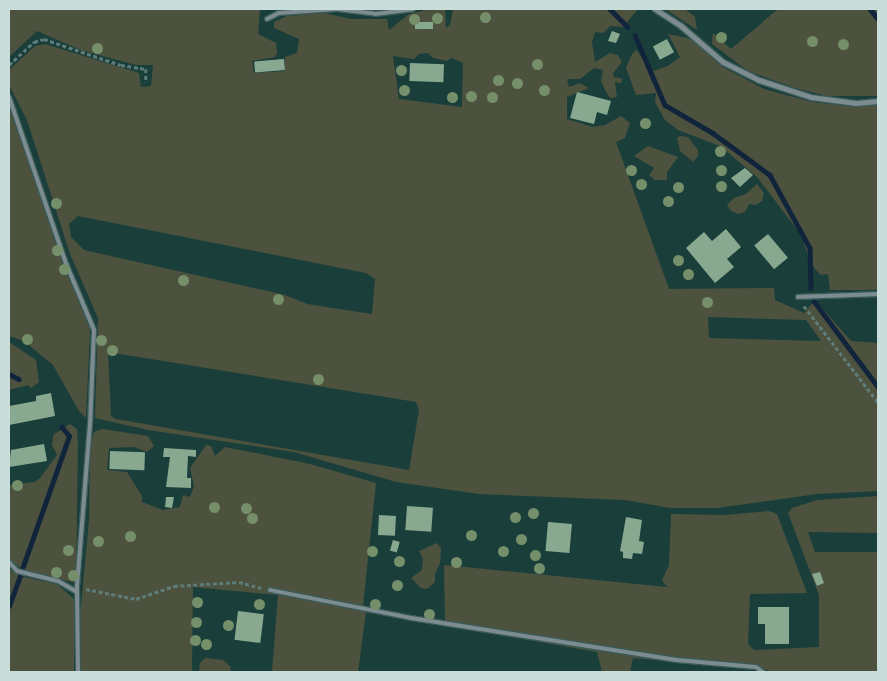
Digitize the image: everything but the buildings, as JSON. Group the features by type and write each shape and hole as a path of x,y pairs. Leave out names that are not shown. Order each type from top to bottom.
{"street":[{"path":"655,9 681,26 723,62 758,80 812,97 856,103 878,101"}],"lane":[{"path":"267,19 279,13 337,9 375,14 413,9"},
{"path":"9,97 65,261 94,330 90,424 77,589 78,672"},
{"path":"798,297 878,294"},
{"path":"9,562 17,571 58,581 77,589"},
{"path":"270,590 410,618 678,660 756,667 763,672"}],"path":[{"path":"9,65 34,42 44,39 121,65 146,69 146,82"},
{"path":"798,297 878,402"},
{"path":"77,589 136,599 174,586 239,582 270,590"}],"green space":[{"path":"9,9 260,9 258,34 276,43 277,53 275,57 252,61 254,73 285,71 285,57 297,53 299,39 274,28 274,22 287,16 324,13 351,19 387,19 389,30 409,14 430,9 445,9 446,28 450,25 453,9 638,9 623,27 611,26 603,33 595,32 592,42 595,62 610,53 618,55 622,62 613,73 614,77 623,79 621,83 615,82 617,97 610,98 605,90 601,81 603,70 594,68 580,79 567,79 569,87 580,83 589,88 567,97 567,119 593,127 605,125 621,116 630,123 625,138 616,142 669,289 774,288 775,300 804,313 815,300 851,341 878,343 878,491 817,494 717,508 670,508 625,500 479,494 396,482 294,452 148,430 95,418 98,318 70,254 27,120 9,85 10,69 35,46 45,44 139,73 141,87 151,86 153,65 136,65 81,50 37,31 9,57","holes":["428,53 433,58 447,61 452,58 463,63 462,107 399,99 393,56 414,59 419,54","78,216 366,273 375,279 372,314 307,304 285,295 84,250 71,237 69,224","708,317 806,320 821,341 709,338","108,352 416,402 419,410 409,470 116,419 111,416"]},
{"path":"665,9 685,9 695,17 697,30"},
{"path":"778,9 878,9 878,96 827,96 795,88 748,71 712,44 713,33 731,49"},
{"path":"668,34 692,39 721,66 764,89 812,102 857,107 878,104 878,290 830,290 828,274 821,275 810,263 802,236 757,177 720,146 678,130 665,120 655,102 656,93 636,95 626,68 632,54 637,50 650,72 668,66 680,57"},
{"path":"9,100 90,329 86,418 79,411 53,365 24,341 9,336"},
{"path":"680,136 688,137 698,150 698,156 693,162 680,151 677,138"},
{"path":"648,146 678,157 667,172 667,180 655,180 649,175 654,168 634,156"},
{"path":"757,184 764,193 762,201 756,205 749,204 745,212 738,214 731,211 727,205 734,198 746,194"},
{"path":"9,342 36,360 39,382 31,388 28,385 9,390"},
{"path":"70,424 77,429 78,444 76,583 23,570 9,559 9,485 35,482 40,478 57,455 52,445 53,435"},
{"path":"102,429 148,436 154,446 147,452 134,447 109,448 107,470 127,472 142,496 142,502 163,510 180,507 183,495 190,497 194,486 190,468 206,445 211,446 215,456 225,447 310,464 376,483 363,606 445,622 444,565 667,587 662,580 669,565 671,514 725,515 769,511 777,514 807,593 750,594 748,644 754,650 819,647 819,595 788,513 792,508 817,500 878,496 878,533 808,532 815,552 878,552 878,672 771,672 757,665 659,656 658,660 633,658 630,672 602,672 597,652 366,612 358,672 272,672 278,595 193,587 192,672 81,672 80,618 89,520 90,445 94,432"},
{"path":"437,543 441,548 440,563 435,574 435,582 427,589 421,588 411,578 422,570 423,559 419,551"},
{"path":"9,569 23,577 57,584 74,599 74,672 9,672"},
{"path":"205,658 223,660 231,667 230,672 199,672 200,663"}],"waterway":[{"path":"610,9 628,27"},
{"path":"870,9 878,19"},
{"path":"635,35 665,105 713,133 770,175 810,248 811,288"},
{"path":"814,301 878,387"},
{"path":"9,374 19,379"},
{"path":"22,569 69,436 62,428"},
{"path":"9,606 20,575"}]}
